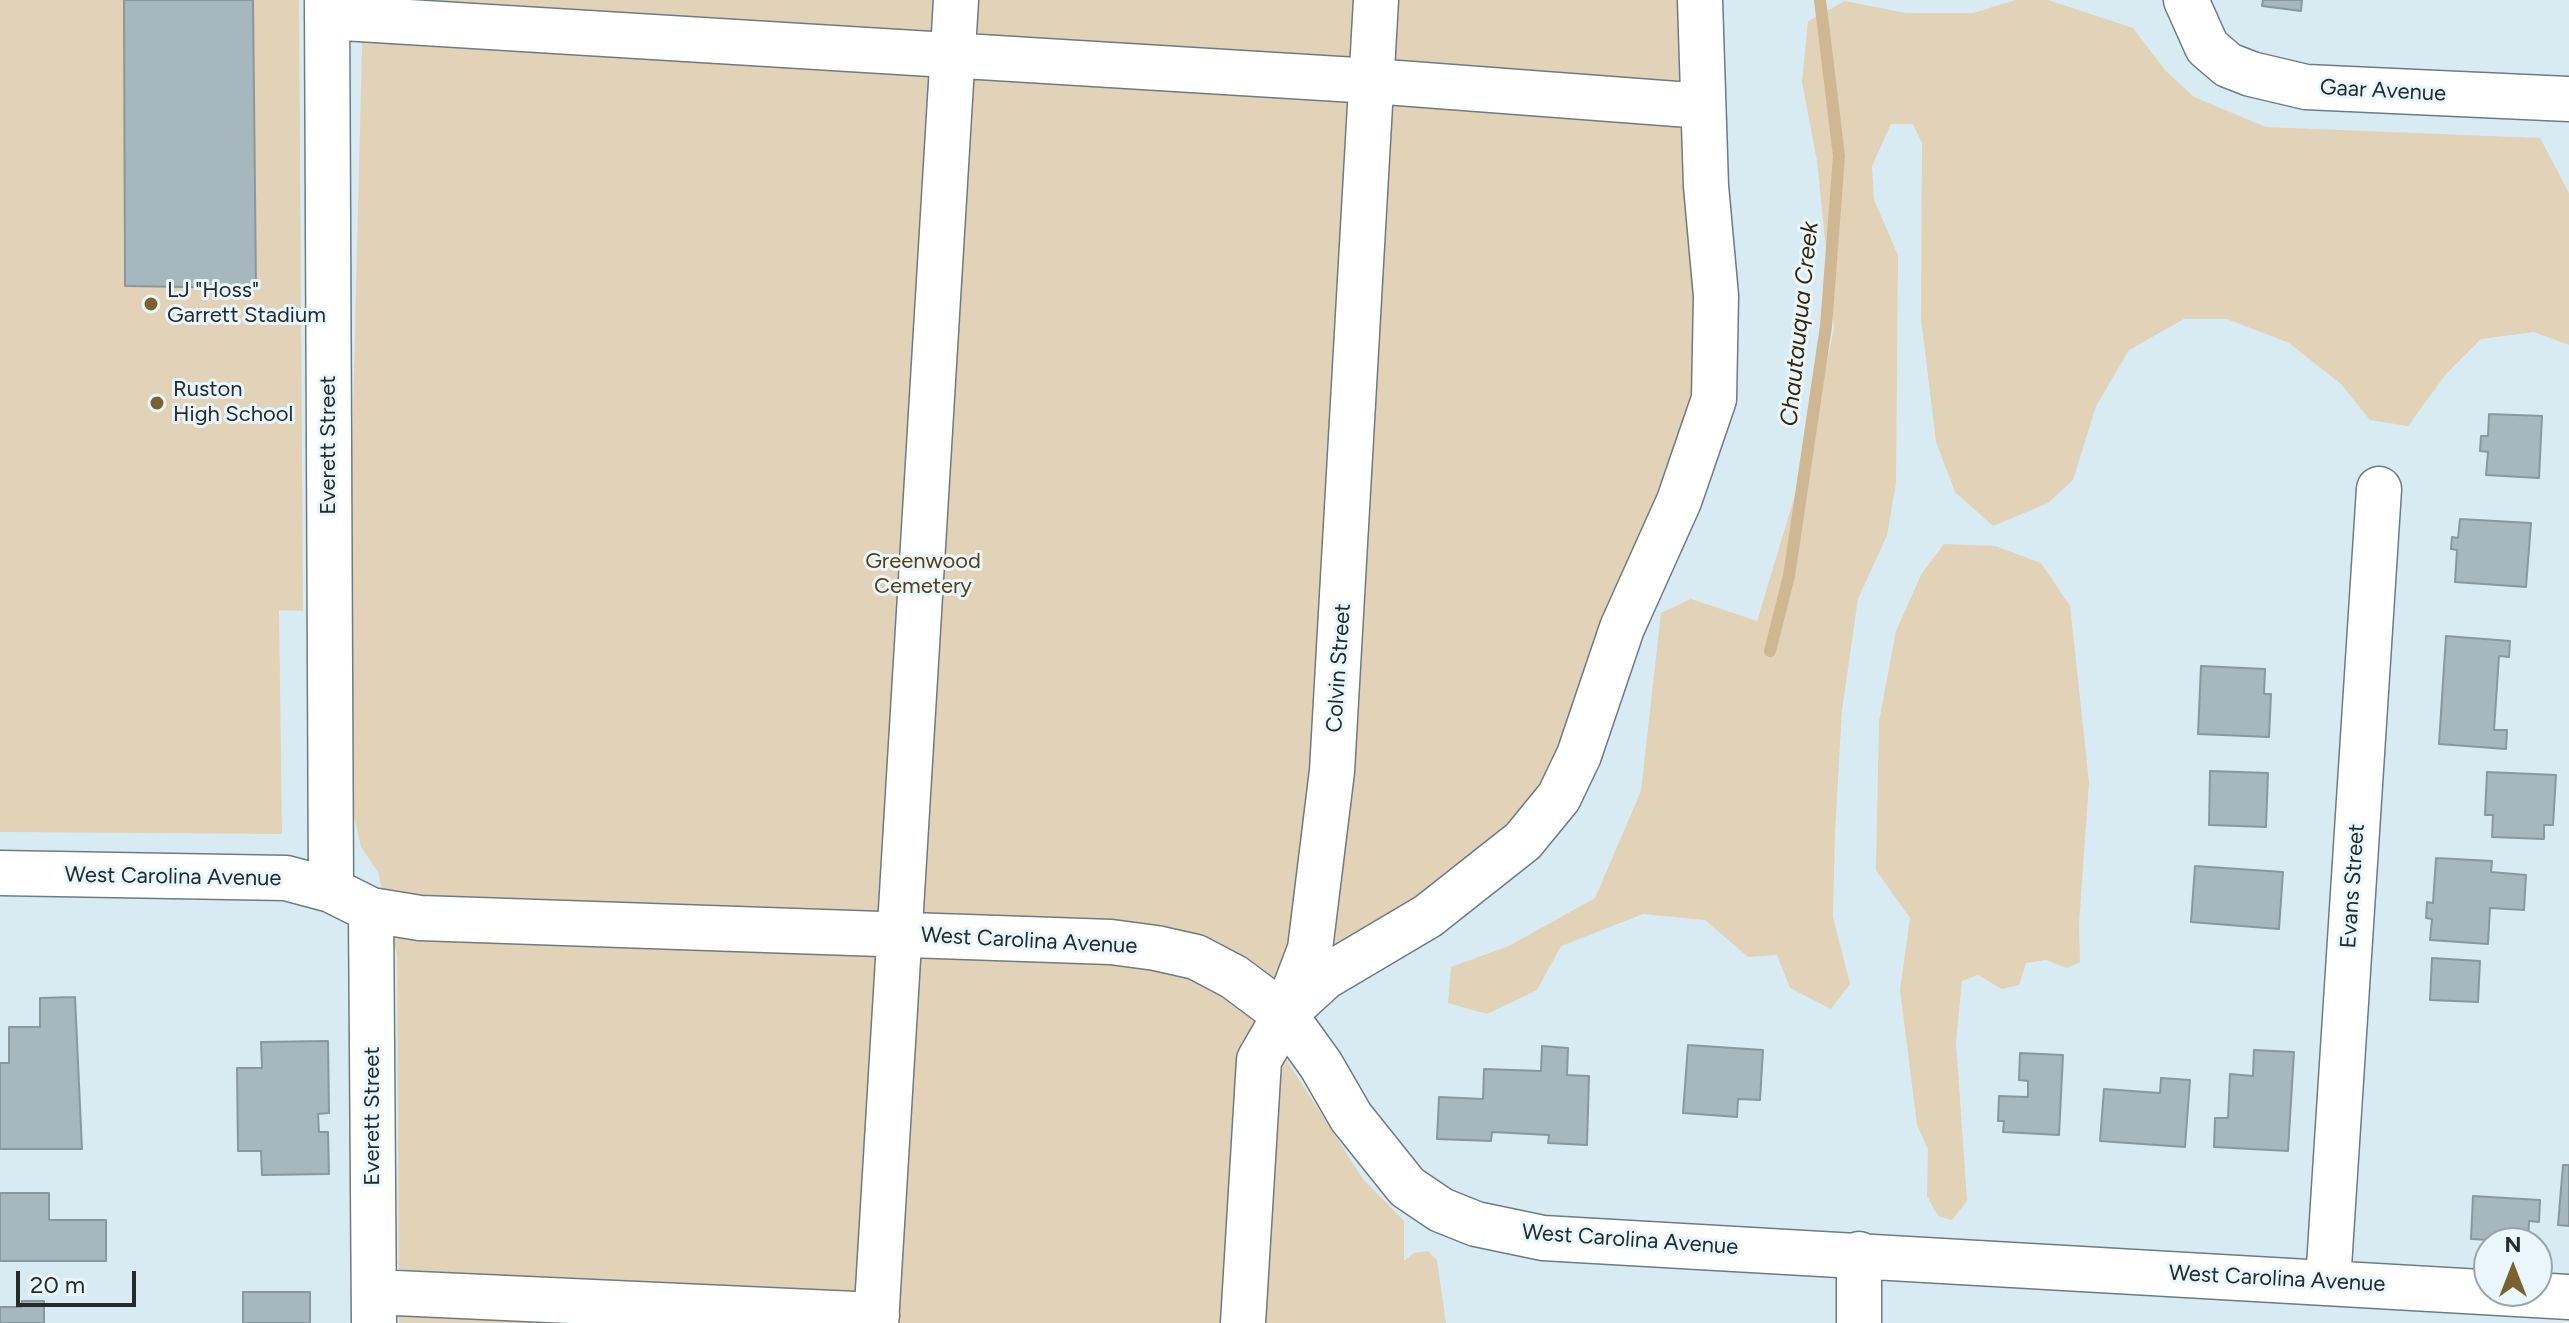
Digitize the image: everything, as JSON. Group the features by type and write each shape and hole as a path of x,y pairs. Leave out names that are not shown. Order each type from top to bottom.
{"street":[{"path":"374,1308 876,1319 902,935 956,0"},
{"name":"Colvin Street","path":"1243,1323 1259,1060 1285,1015 1310,949 1332,771 1376,0"},
{"path":"1285,1015 1325,977 1428,916 1523,841 1559,797 1579,755 1622,628 1679,501 1714,399 1716,296 1703,106 1700,0"},
{"name":"Gaar Avenue","path":"2186,0 2207,47 2228,65 2251,74 2306,87 2569,99"},
{"path":"327,9 1703,106"},
{"name":"Everett Street","path":"327,9 331,890"},
{"name":"Evans Street","path":"2328,1282 2379,489"},
{"name":"West Carolina Avenue","path":"0,873 286,878 331,890 371,910 420,918 1111,942 1156,948 1196,957 1222,971 1285,1015 1321,1065 1351,1117 1407,1187 1441,1210 1476,1224 1543,1238 2569,1297"},
{"name":"Everett Street","path":"371,910 374,1308"},
{"path":"1859,1254 1859,1323"}],"green space":[{"name":"LJ \"Hoss\" Garrett Stadium","path":"0,0 299,0 303,611 279,610 282,834 0,832"},
{"name":"Greenwood Cemetery","path":"358,0 1688,0 1699,391 1542,797 1424,902 1280,1050 1363,1179 1404,1221 1404,1261 1414,1253 1428,1251 1437,1260 1446,1323 399,1323 397,955 378,872 361,847 353,811 352,449 362,48"},
{"path":"2016,0 2048,0 2133,28 2165,70 2194,97 2266,127 2540,138 2569,193 2569,345 2534,332 2481,339 2446,374 2408,426 2370,420 2341,384 2289,343 2227,319 2184,319 2129,350 2096,406 2073,480 2048,503 1993,526 1955,492 1936,442 1921,318 1922,143 1913,124 1891,124 1872,166 1874,200 1898,255 1896,483 1887,535 1858,599 1842,710 1835,831 1833,917 1850,984 1831,1009 1790,988 1777,955 1748,957 1705,920 1643,914 1561,946 1537,990 1487,1014 1448,1003 1451,967 1509,946 1595,898 1641,791 1661,613 1691,599 1757,621 1802,472 1834,329 1817,161 1802,82 1808,21 1845,1 1906,13 1973,13"},
{"path":"1944,544 1995,546 2041,563 2070,606 2089,782 2079,924 2080,962 2067,968 2046,960 2026,963 2019,985 2002,989 1978,975 1962,981 1956,1042 1967,1201 1952,1220 1938,1216 1927,1196 1928,1149 1917,1125 1900,990 1910,918 1876,870 1879,721 1896,631 1922,573"}],"building":[{"path":"124,0 253,0 256,288 125,286"},
{"path":"2263,0 2302,0 2301,11 2262,6"},
{"path":"2489,414 2542,416 2539,478 2486,475 2488,452 2480,451 2481,436 2488,436"},
{"path":"2460,519 2531,523 2526,587 2455,582 2457,550 2451,549 2452,537 2458,538"},
{"path":"2446,636 2510,641 2509,657 2499,656 2494,730 2507,730 2506,749 2439,744"},
{"path":"2201,666 2265,669 2264,694 2271,694 2269,737 2198,734"},
{"path":"2210,771 2268,773 2266,827 2209,825"},
{"path":"2487,772 2556,775 2553,825 2544,825 2544,839 2492,837 2493,815 2485,815"},
{"path":"2436,858 2492,861 2491,872 2526,875 2524,910 2490,908 2488,944 2430,940 2432,919 2426,918 2427,902 2433,903"},
{"path":"2195,866 2283,872 2279,929 2191,922"},
{"path":"2432,958 2480,961 2478,1002 2430,1000"},
{"path":"75,997 82,1149 0,1149 0,1063 9,1063 9,1027 40,1027 40,998"},
{"path":"328,1041 329,1113 318,1114 319,1132 328,1132 329,1174 262,1175 261,1151 238,1151 237,1068 262,1068 261,1042"},
{"path":"1688,1045 1763,1050 1760,1100 1738,1099 1737,1117 1683,1113"},
{"path":"1542,1046 1568,1048 1567,1075 1589,1076 1587,1145 1548,1143 1549,1135 1492,1132 1491,1141 1437,1139 1439,1097 1483,1099 1484,1069 1541,1071"},
{"path":"2254,1050 2294,1052 2288,1151 2214,1147 2215,1118 2228,1118 2230,1074 2253,1076"},
{"path":"2020,1053 2063,1055 2059,1135 2003,1132 2004,1121 1998,1121 1999,1096 2028,1097 2028,1081 2019,1080"},
{"path":"2161,1078 2190,1080 2185,1147 2100,1141 2104,1089 2160,1093"},
{"path":"2563,1165 2569,1165 2569,1226 2558,1225"},
{"path":"0,1193 49,1193 49,1220 106,1220 106,1261 0,1261"},
{"path":"2473,1196 2540,1200 2539,1222 2529,1221 2529,1227 2473,1227 2471,1239"},
{"path":"243,1292 310,1292 310,1323 243,1323"},
{"path":"22,1301 44,1301 44,1323 0,1323 0,1307 22,1307"}],"waterway":[{"name":"Chautauqua Creek","path":"1770,651 1789,576 1826,326 1839,156 1820,0"}],"place":[{"name":"LJ \"Hoss\" Garrett Stadium","path":"151,304"},
{"name":"Ruston High School","path":"157,403"}]}
